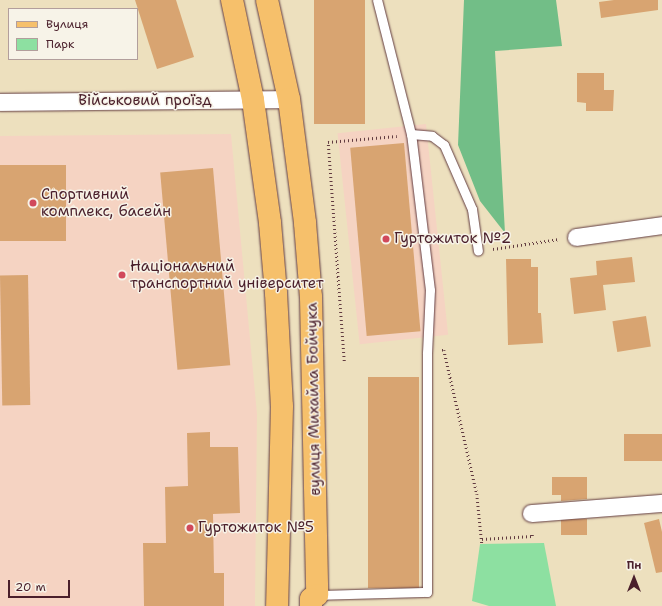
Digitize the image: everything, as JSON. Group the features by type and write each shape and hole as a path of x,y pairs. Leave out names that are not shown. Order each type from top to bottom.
{"main road":[{"path":"232,0 253,100 270,223 281,398 277,606"},
{"name":"вулиця Михайла Бойчука","path":"267,0 289,99 304,216 311,297 314,600"}],"street":[{"name":"Військовий проїзд","path":"0,102 289,99"},
{"path":"576,237 662,225"},
{"path":"531,513 662,503"}],"lane":[{"path":"314,600 427,592 427,353 430,290 411,134 377,0"},
{"path":"411,134 432,136 444,145 472,209 478,250"}],"path":[{"path":"344,361 328,142 411,134"},
{"path":"478,250 576,237"},
{"path":"444,350 477,494 482,544"},
{"path":"481,539 532,536 531,513"}],"shaded area":[{"name":"Національний транспортний університет","path":"426,124 448,335 360,344 337,133"},
{"name":"Національний транспортний університет","path":"231,134 257,414 255,606 0,606 0,136"}],"green space":[{"path":"464,0 556,0 562,46 495,51 505,233 480,201 458,145"},
{"path":"544,543 556,606 489,606 472,601 480,544"}],"building":[{"path":"135,0 176,0 194,57 157,69"},
{"path":"314,0 365,0 365,124 314,124"},
{"path":"614,0 658,0 658,10 601,18 599,2"},
{"path":"577,73 604,73 604,90 614,90 613,111 586,111 586,103 577,102"},
{"name":"Гуртожиток №2","path":"404,143 420,331 367,336 350,148"},
{"name":"Спортивний комплекс, басейн","path":"0,165 66,165 66,241 0,241"},
{"path":"213,168 230,365 177,370 160,173"},
{"path":"632,257 635,282 603,285 606,310 574,314 570,278 597,275 596,261"},
{"path":"506,259 531,259 531,267 538,267 538,313 541,313 543,343 508,345"},
{"path":"0,275 28,275 30,405 2,405"},
{"path":"646,316 651,347 617,352 612,321"},
{"path":"368,377 419,377 419,588 368,588"},
{"name":"Гуртожиток №5","path":"210,432 210,447 238,447 240,513 213,514 214,573 224,573 224,606 144,606 143,543 166,543 165,487 188,486 187,433"},
{"path":"624,434 662,434 662,461 624,461"},
{"path":"552,477 587,477 587,499 561,501 561,495 552,495"},
{"path":"561,519 587,519 587,535 561,535"},
{"path":"659,519 662,532 662,572 656,573 644,523"}],"place":[{"name":"Спортивний комплекс, басейн","path":"33,203"},
{"name":"Гуртожиток №2","path":"386,239"},
{"name":"Національний транспортний університет","path":"122,275"},
{"name":"Гуртожиток №5","path":"190,528"}]}
